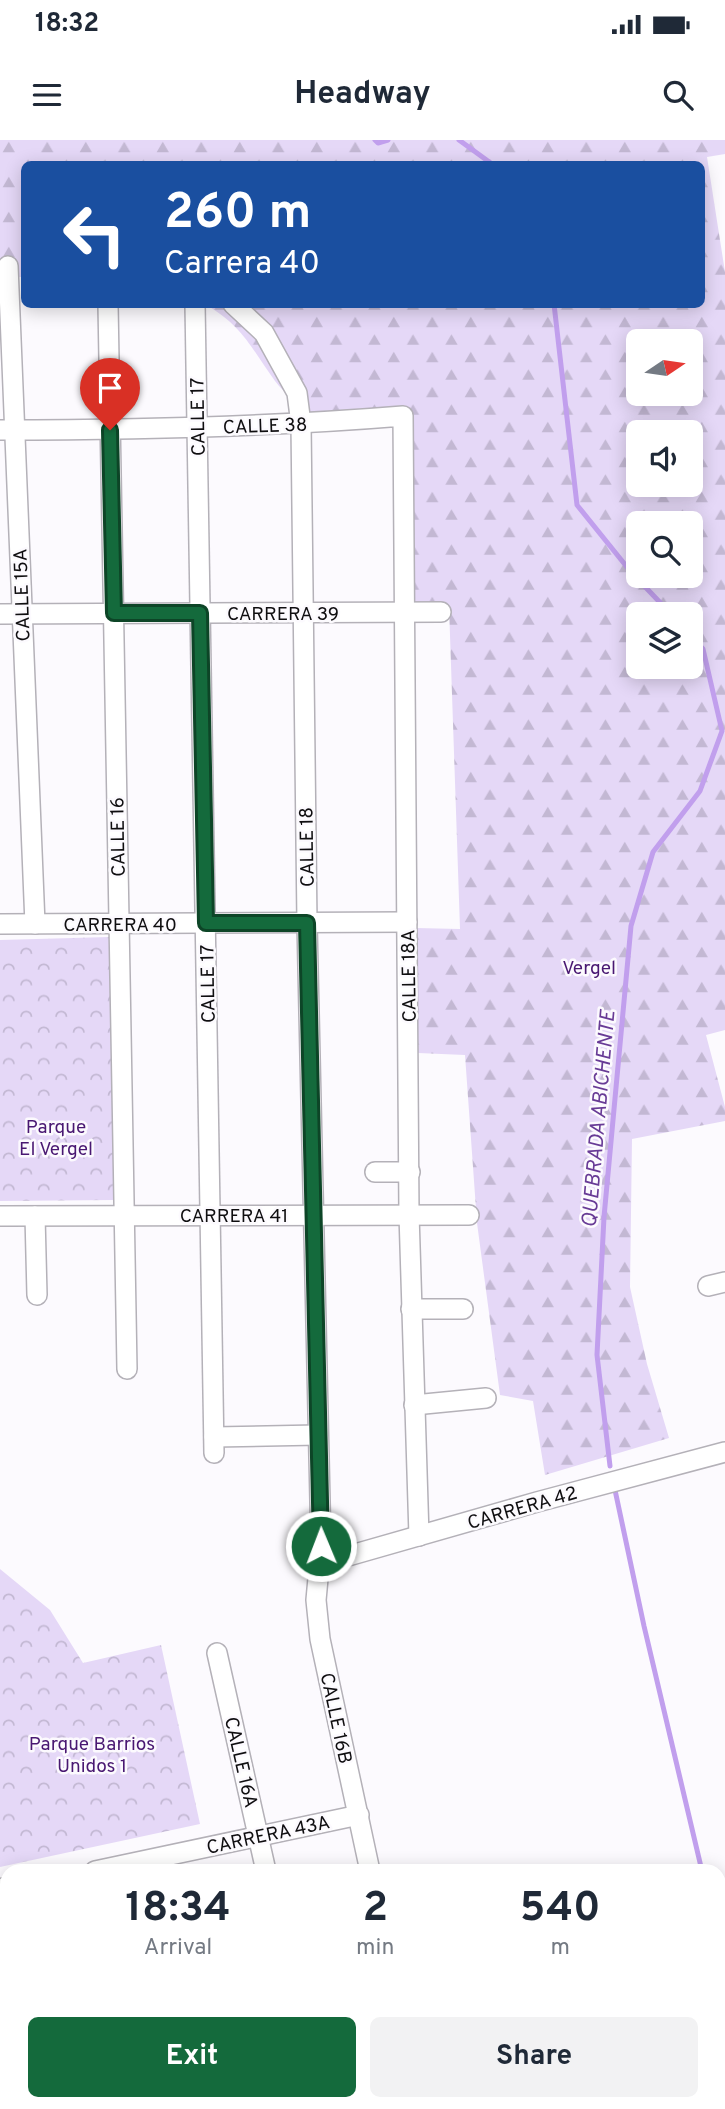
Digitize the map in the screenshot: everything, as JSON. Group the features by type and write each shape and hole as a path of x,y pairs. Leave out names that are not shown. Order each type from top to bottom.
{"street":[{"name":"CALLE 15A","path":"11,266 7,430 22,614 34,924"},
{"name":"CALLE 16","path":"108,308 127,1370"},
{"name":"CALLE 17","path":"195,308 214,1445 318,1435"},
{"name":"CALLE 18","path":"237,308 264,333 297,393 301,424 307,923 320,1564"},
{"name":"CALLE 38","path":"7,430 197,428 403,416"},
{"name":"CALLE 18A","path":"403,416 409,1214 419,1536"},
{"name":"CARRERA 39","path":"0,614 441,612"},
{"name":"CARRERA 40","path":"0,924 407,922"},
{"path":"375,1172 410,1172"},
{"name":"CARRERA 41","path":"0,1216 469,1214"},
{"path":"35,1216 37,1295"},
{"path":"411,1309 463,1308"},
{"path":"414,1405 486,1398"},
{"name":"CARRERA 42","path":"320,1564 725,1452"},
{"name":"CALLE 16B","path":"320,1564 316,1600 320,1639 369,1864"},
{"name":"CALLE 16A","path":"217,1653 265,1864"},
{"name":"CARRERA 43A","path":"159,1864 259,1836 359,1815"}],"green space":[{"name":"Vergel","path":"0,140 725,140 725,154 707,157 725,272 725,1030 706,1035 725,1107 725,1121 632,1139 630,1287 647,1364 669,1438 545,1475 533,1401 500,1395 477,1223 465,1055 418,1053 416,928 460,929 449,606 409,606 407,414 309,415 279,385 238,329 210,308 705,308 705,161 21,161 21,277 0,277"},
{"name":"Parque El Vergel","path":"109,937 114,1200 0,1201 0,940"},
{"name":"Parque Barrios Unidos 1","path":"0,1569 50,1610 83,1663 161,1645 200,1824 14,1864 0,1864"}],"waterway":[{"name":"QUEBRADA ABICHENTE","path":"375,140 378,143 388,140"},
{"name":"QUEBRADA ABICHENTE","path":"459,140 488,161"},
{"name":"QUEBRADA ABICHENTE","path":"554,308 577,505 631,572 660,602"},
{"name":"QUEBRADA ABICHENTE","path":"610,1466 597,1355 604,1217 631,926 653,852 700,791 722,731 703,649"},
{"path":"615,1490 700,1864"}],"route":[{"path":"110,430 114,613 200,613 206,923 307,923 321,1546"}]}
